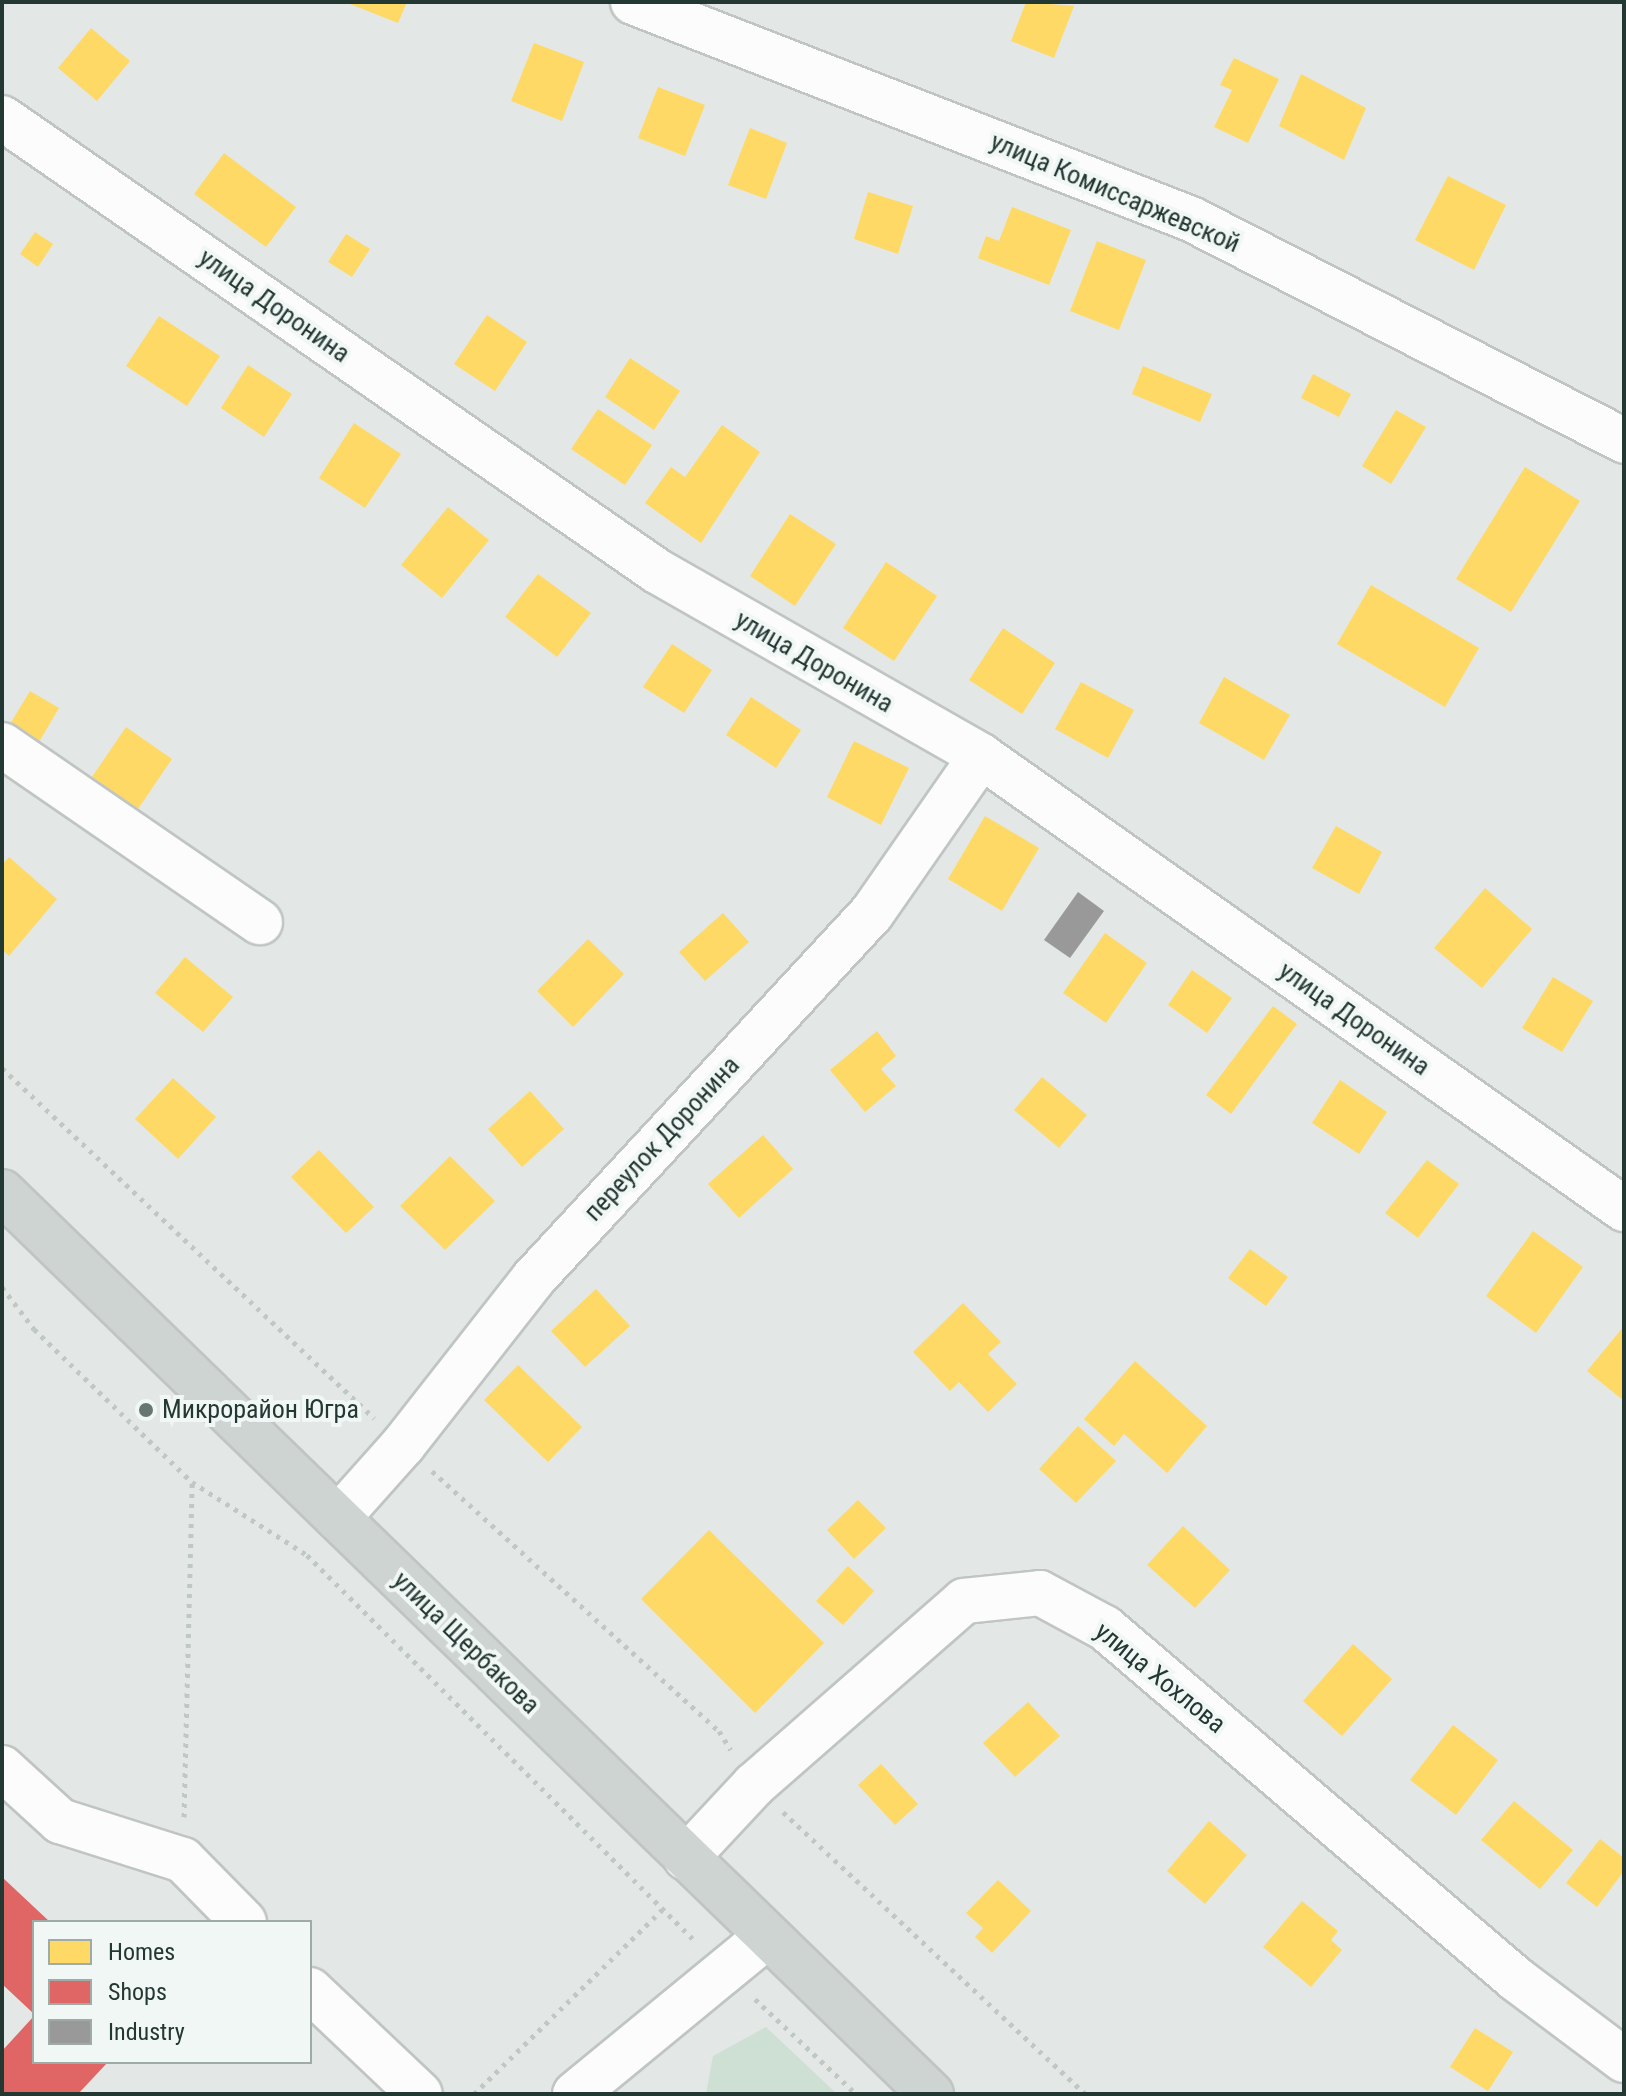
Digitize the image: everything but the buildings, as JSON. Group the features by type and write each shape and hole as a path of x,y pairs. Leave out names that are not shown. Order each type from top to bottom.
{"main road":[{"name":"улица Щербакова","path":"2,1192 931,2094"}],"street":[{"name":"улица Комиссаржевской","path":"633,2 1191,219 1624,441"},
{"name":"улица Доронина","path":"2,118 657,571 981,756 1624,1209"},
{"path":"2,745 260,922"},
{"name":"переулок Доронина","path":"338,1518 403,1445 533,1279 872,913 981,756"},
{"name":"улица Хохлова","path":"686,1858 754,1785 964,1601 1040,1593 1105,1628 1516,1979 1624,2060"},
{"path":"2,1768 60,1821 183,1860 242,1920"},
{"path":"575,2094 620,2078 726,1971 766,1937"},
{"path":"312,1992 420,2094"}],"path":[{"path":"2,1068 403,1445 719,1731 754,1785 1085,2094"},
{"path":"2,1287 34,1329 192,1482 307,1555 662,1910 856,2094"},
{"path":"183,1860 192,1482"},
{"path":"474,2094 662,1910"}],"green space":[{"path":"766,2027 837,2094 706,2094 713,2056"}],"place":[{"name":"Микрорайон Югра","path":"146,1410"}]}
